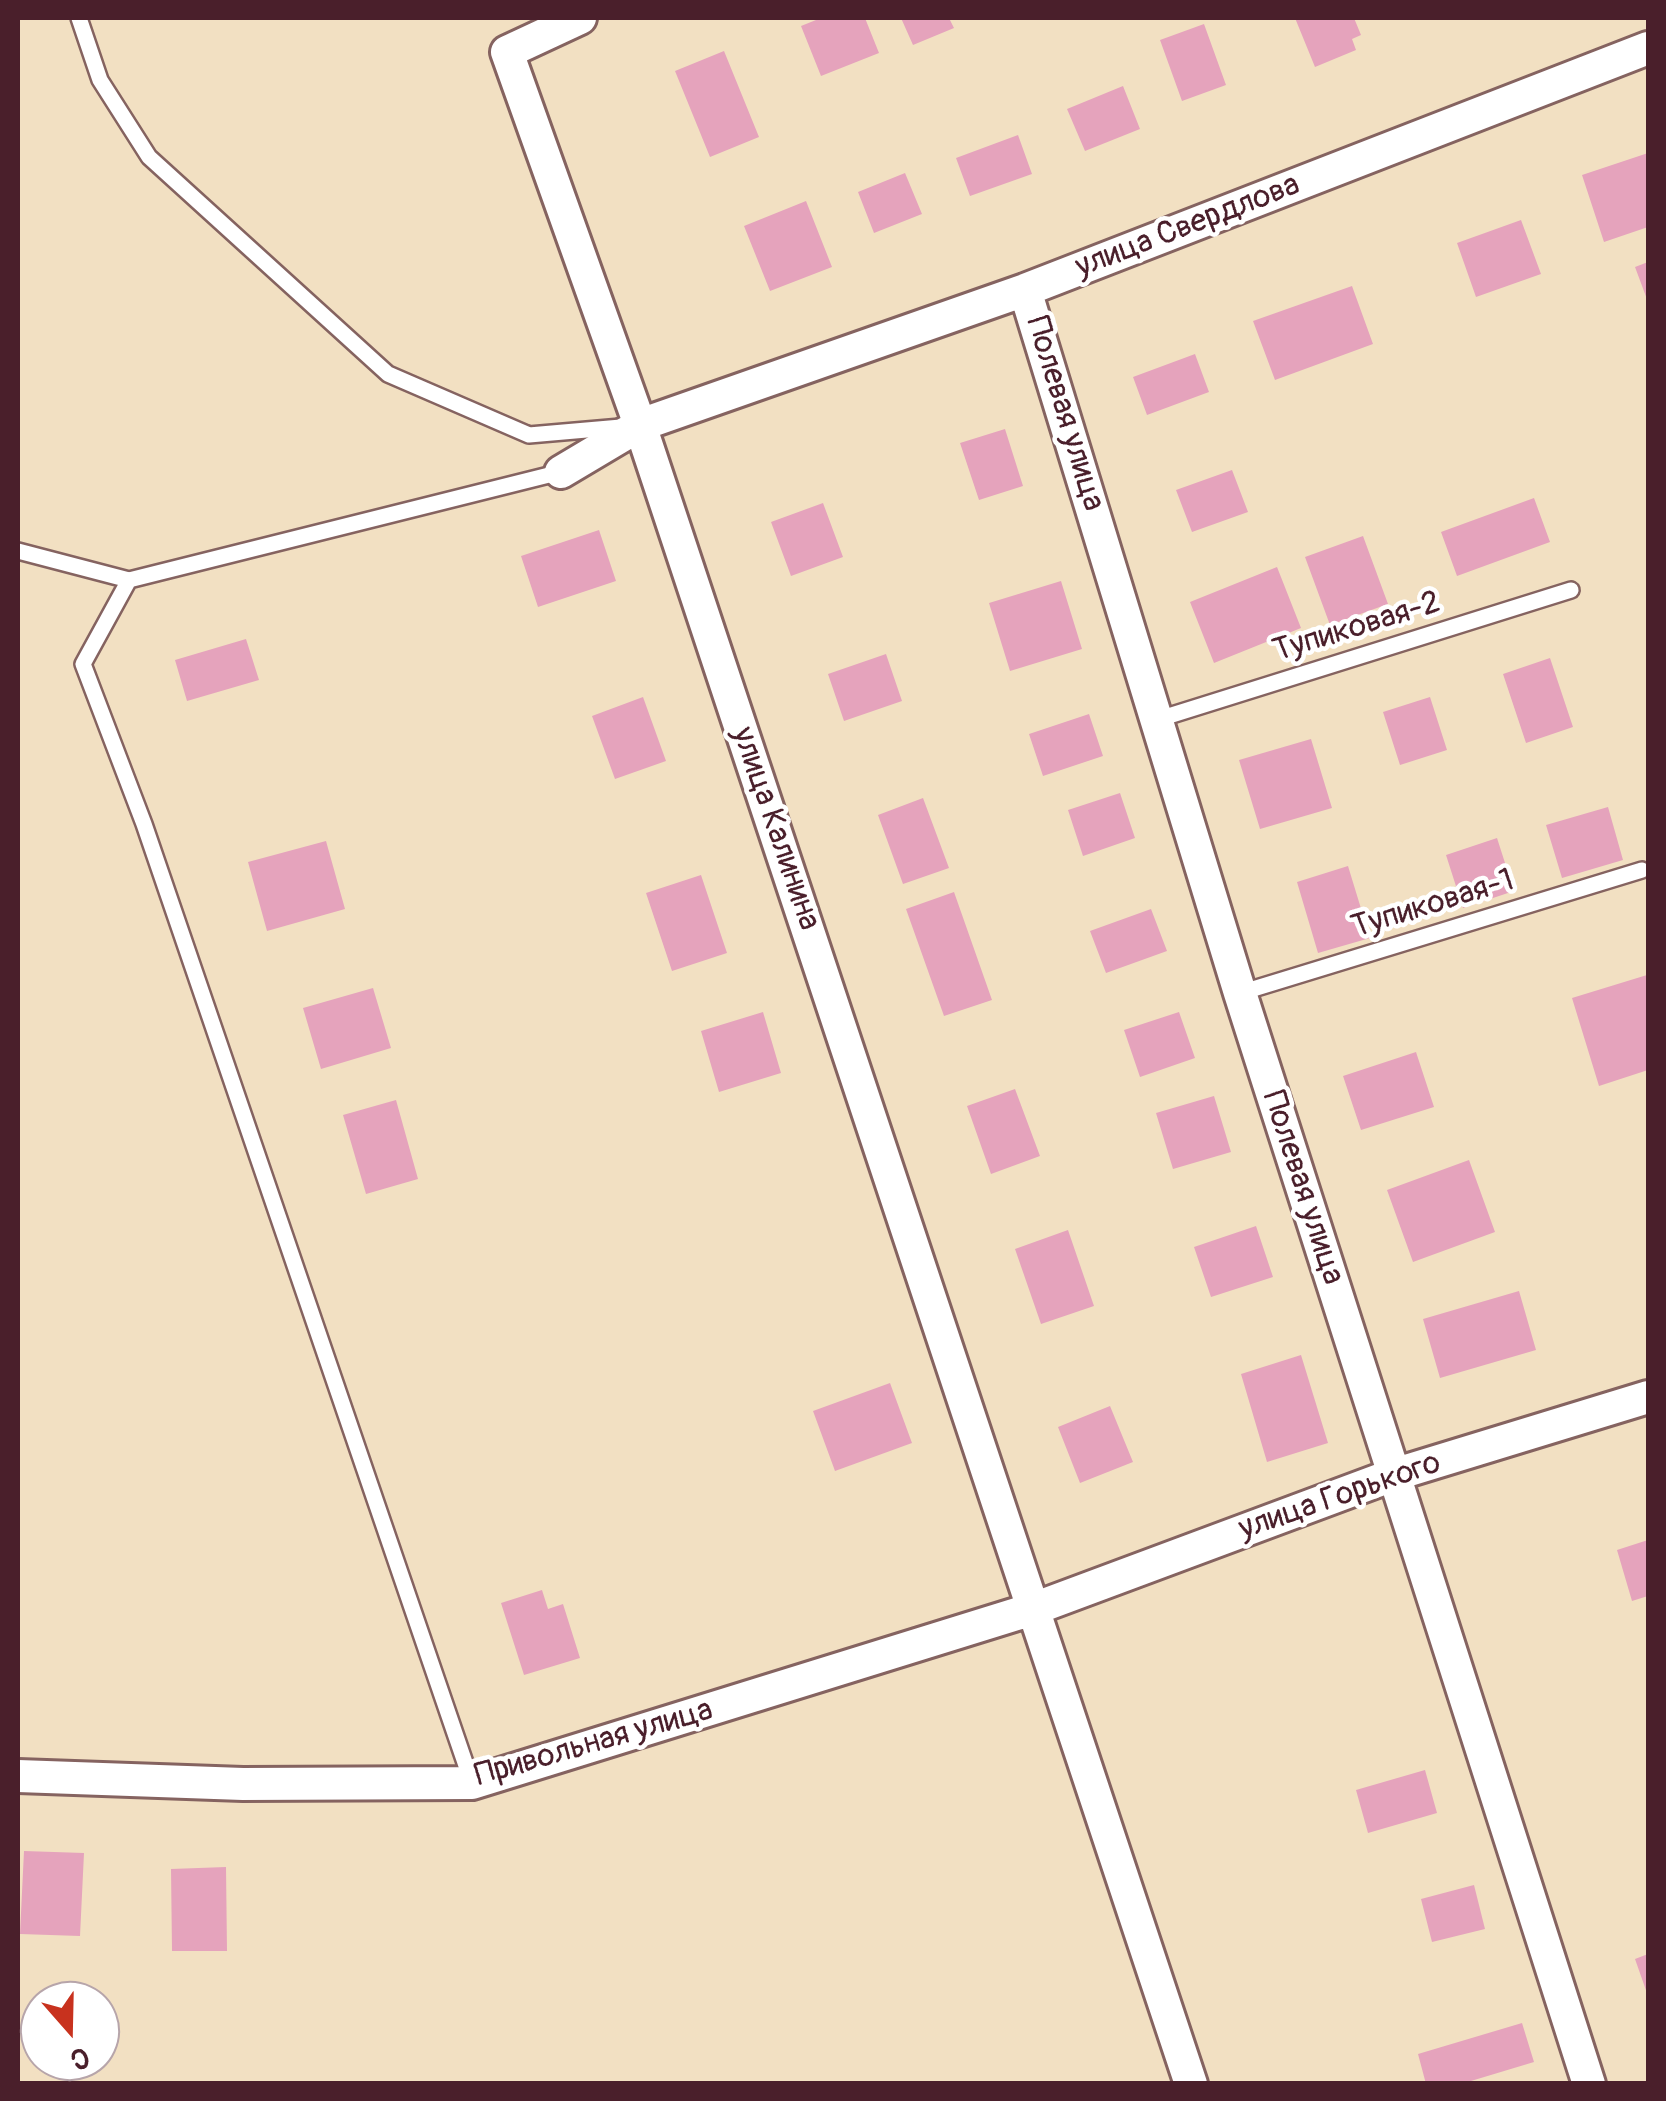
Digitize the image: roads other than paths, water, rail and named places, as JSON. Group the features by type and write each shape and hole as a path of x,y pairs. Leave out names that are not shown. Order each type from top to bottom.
{"street":[{"name":"улица Калинина","path":"580,18 506,52 640,426 1036,1608 1191,2084"},
{"name":"улица Свердлова","path":"561,472 640,426 1026,290 1648,48"},
{"name":"Полевая улица","path":"1026,290 1160,719 1240,993 1589,2084"},
{"name":"улица Горького","path":"1036,1608 1393,1475 1648,1397"},
{"name":"Привольная улица","path":"18,1776 243,1784 472,1783 1036,1608"}],"lane":[{"path":"78,18 100,80 150,156 388,374 529,434 640,426"},
{"path":"18,551 129,580 561,472"},
{"path":"129,580 83,664 144,824 472,1783"},
{"name":"Тупиковая-2","path":"1160,719 1571,590"},
{"name":"Тупиковая-1","path":"1240,993 1642,870"}]}
